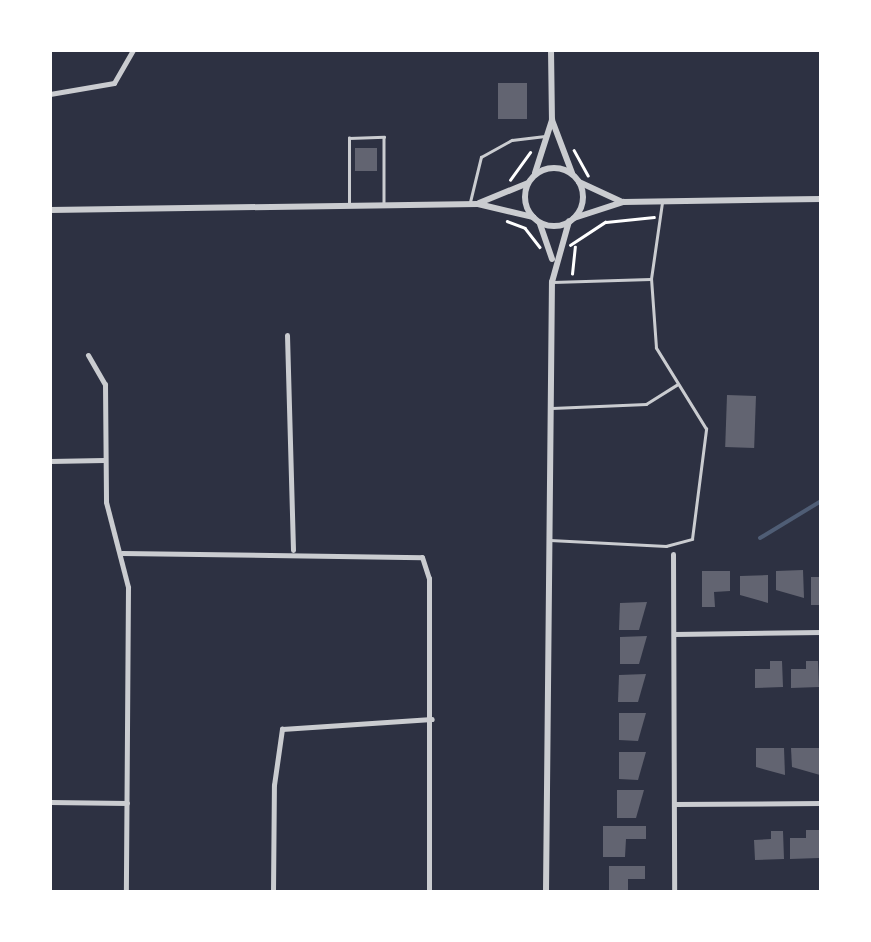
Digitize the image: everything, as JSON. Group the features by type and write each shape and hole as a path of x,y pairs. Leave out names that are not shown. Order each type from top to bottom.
{"street":[{"path":"50,94 114,82 132,50"},
{"path":"551,50 552,120 572,174 579,182 623,202"},
{"path":"474,204 528,182 535,174 552,120"},
{"path":"535,174 554,168 572,174"},
{"path":"528,182 525,200 553,262"},
{"path":"546,892 552,282 553,262 583,202 579,182"},
{"path":"50,210 474,204 536,220 572,220 623,202 821,198"},
{"path":"288,335 293,550"},
{"path":"88,355 105,384 106,502 122,553 129,627 126,892"},
{"path":"50,460 104,460"},
{"path":"122,553 293,550 422,557 429,578 432,719 429,892"},
{"path":"673,554 674,892"},
{"path":"674,634 821,632"},
{"path":"273,892 274,784 282,729 432,719"},
{"path":"50,802 127,803"},
{"path":"673,804 821,802"}],"lane":[{"path":"474,204 481,157 512,140 546,136"},
{"path":"350,205 349,138 384,137 384,205"},
{"path":"549,540 650,546 692,539 706,429 656,348 652,278 662,201"},
{"path":"552,282 652,278"},
{"path":"550,408 646,404 677,384"}],"path":[{"path":"573,151 578,150 591,178"},
{"path":"502,184 517,175 530,152"},
{"path":"508,217 541,247"},
{"path":"572,281 572,245 582,232 605,219 660,217"}],"building":[{"path":"498,83 527,83 527,119 498,119"},
{"path":"355,148 377,148 377,171 355,171"},
{"path":"727,395 756,396 754,448 725,447"},
{"path":"803,570 804,598 776,590 776,571"},
{"path":"702,571 730,571 730,591 714,592 715,607 702,607"},
{"path":"768,575 768,603 740,595 740,576"},
{"path":"811,577 821,577 821,605 811,605"},
{"path":"647,602 639,630 619,630 620,603"},
{"path":"647,636 639,664 620,664 620,637"},
{"path":"770,661 782,661 783,687 755,688 755,669 770,669"},
{"path":"806,661 818,661 819,687 791,688 791,669 806,669"},
{"path":"646,674 638,702 618,702 619,675"},
{"path":"619,713 646,713 638,741 619,740"},
{"path":"756,748 784,748 785,775 756,767"},
{"path":"791,748 819,748 820,775 792,767"},
{"path":"619,752 646,752 638,780 619,779"},
{"path":"617,790 644,790 636,818 617,818"},
{"path":"603,826 646,826 646,839 626,839 625,857 603,857"},
{"path":"806,830 819,830 819,858 790,859 790,838 806,838"},
{"path":"771,831 783,831 784,859 755,860 754,840 771,839"},
{"path":"609,866 645,866 645,879 628,879 628,892 609,892"}],"waterway":[{"path":"760,538 821,501"}]}
